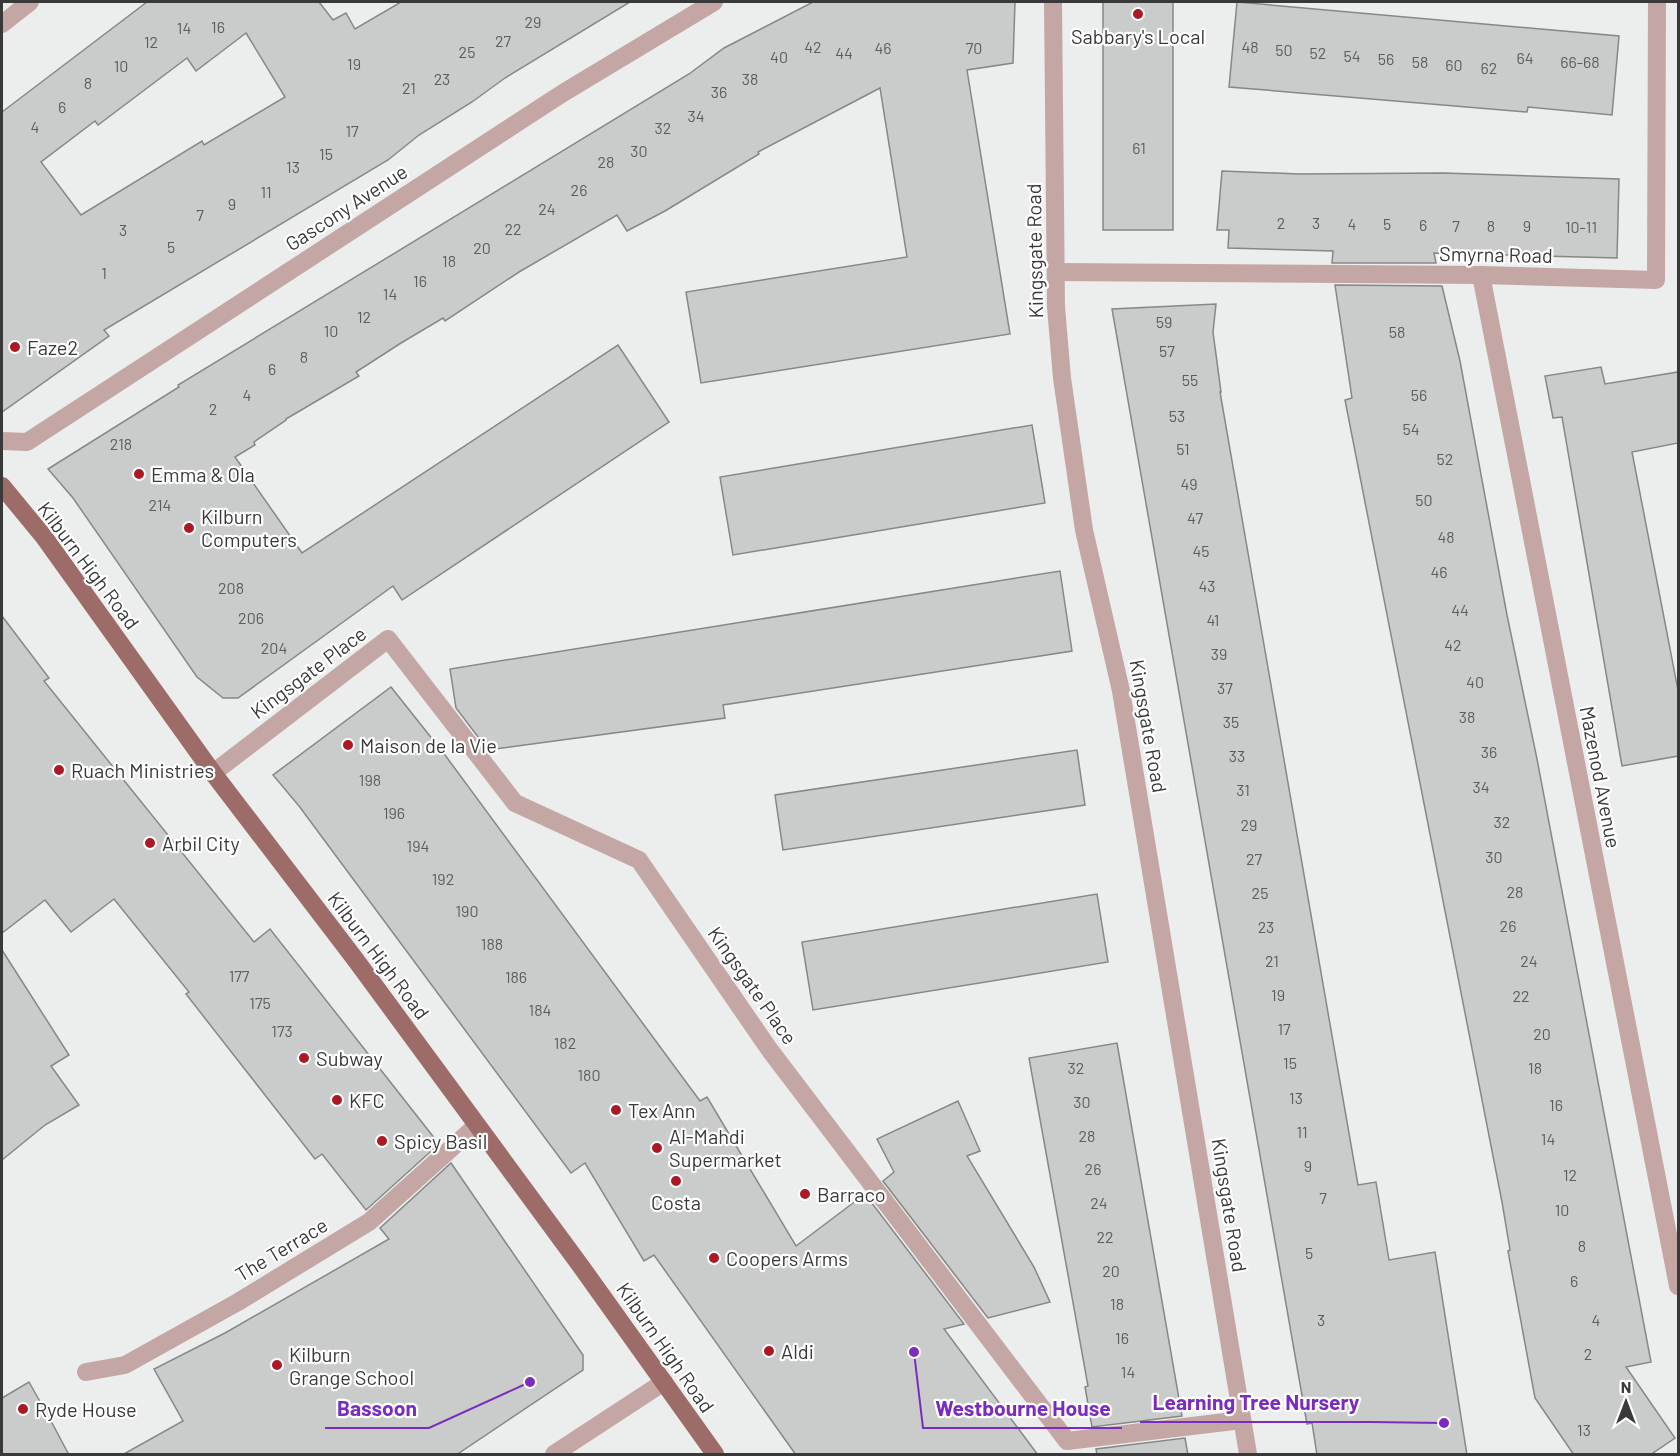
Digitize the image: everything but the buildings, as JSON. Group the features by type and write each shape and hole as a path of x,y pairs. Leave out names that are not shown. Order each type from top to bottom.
{"main road":[{"name":"Kilburn High Road","path":"2,486 44,537 213,773 355,958 561,1239 715,1455"}],"street":[{"path":"2,24 30,2"},
{"name":"Gascony Avenue","path":"2,441 27,442 563,93 714,2"},
{"name":"Kingsgate Road","path":"1053,2 1056,307 1062,378 1084,530 1121,690 1248,1455"},
{"name":"Smyrna Road","path":"1056,272 1481,275 1656,280 1658,2"},
{"name":"Mazenod Avenue","path":"1481,275 1678,1286"},
{"name":"Kingsgate Place","path":"213,773 388,639 515,803 639,860 769,1049 1067,1441 1242,1420"},
{"name":"The Terrace","path":"86,1372 125,1365 238,1302 369,1222 476,1126"},
{"path":"554,1455 664,1382"}],"place":[{"name":"Sabbary's Local","path":"1138,14"},
{"name":"Faze2","path":"15,347"},
{"name":"Emma & Ola","path":"139,474"},
{"name":"Kilburn Computers","path":"189,528"},
{"name":"Maison de la Vie","path":"348,745"},
{"name":"Ruach Ministries","path":"59,770"},
{"name":"Arbil City","path":"150,843"},
{"name":"Subway","path":"304,1058"},
{"name":"KFC","path":"337,1100"},
{"name":"Tex Ann","path":"616,1110"},
{"name":"Spicy Basil","path":"382,1141"},
{"name":"Al-Mahdi Supermarket","path":"657,1148"},
{"name":"Costa","path":"676,1181"},
{"name":"Barraco","path":"805,1194"},
{"name":"Coopers Arms","path":"714,1258"},
{"name":"Aldi","path":"769,1351"},
{"name":"Westbourne House","path":"914,1352"},
{"name":"Kilburn Grange School","path":"277,1365"},
{"name":"Bassoon","path":"530,1382"},
{"name":"Ryde House","path":"23,1409"},
{"name":"Learning Tree Nursery","path":"1444,1423"}]}
